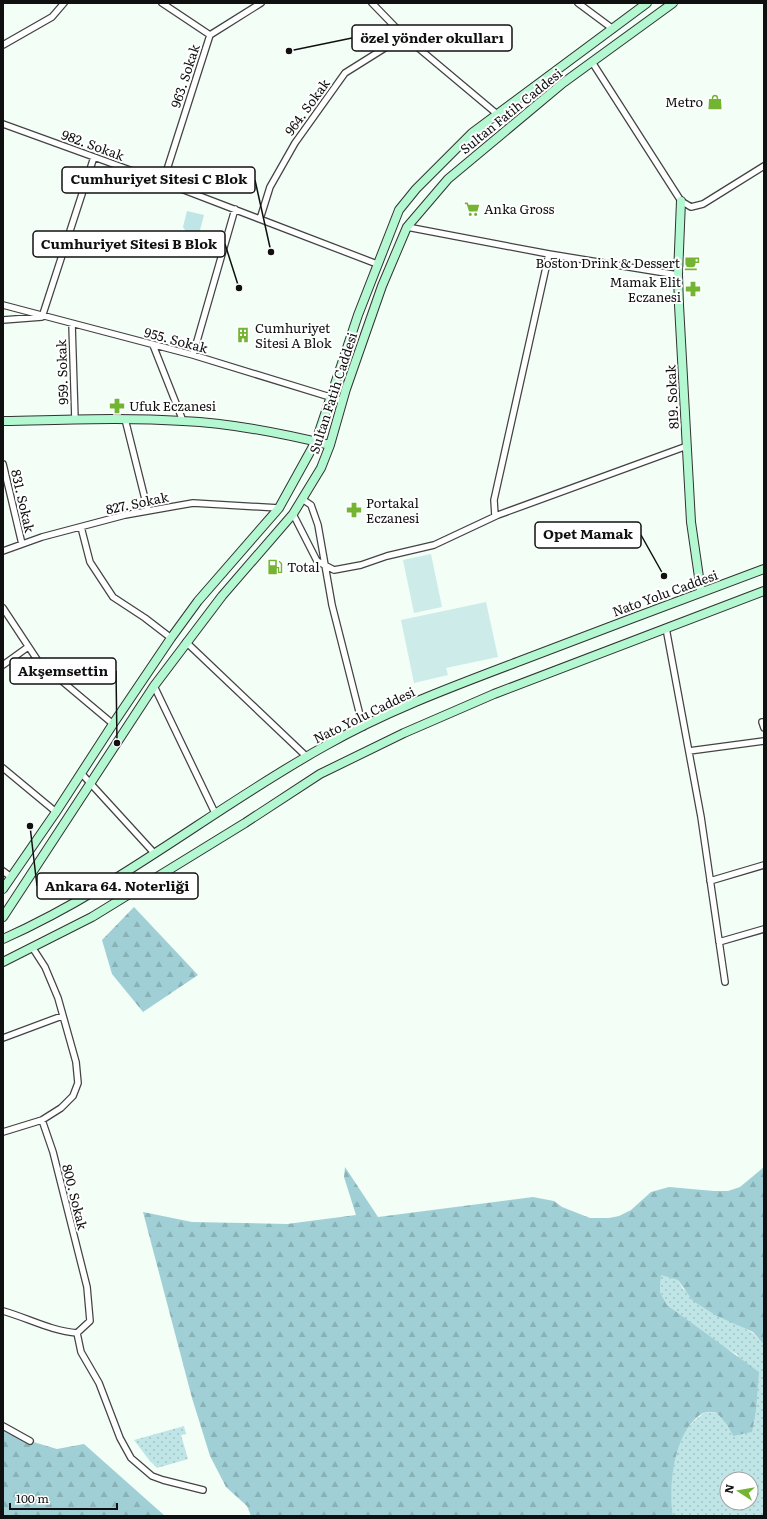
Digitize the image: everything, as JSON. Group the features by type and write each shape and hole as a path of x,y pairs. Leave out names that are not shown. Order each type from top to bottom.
{"main road":[{"name":"Sultan Fatih Caddesi","path":"3,889 56,812 171,638 198,602 279,508 316,441 377,264 399,210 416,189 472,133 647,3"},
{"name":"Sultan Fatih Caddesi","path":"3,917 154,686 222,596 293,514 302,499 320,468 330,445 343,400 382,286 407,227 448,178 592,62 673,3"},
{"name":"819. Sokak","path":"681,201 678,275 691,522 701,592"},
{"path":"3,421 126,419 183,421 215,424 316,441 330,445"},
{"name":"Nato Yolu Caddesi","path":"3,939 106,886 215,814 307,757 404,707 490,672 764,569"},
{"path":"3,962 92,917 245,823 320,774 404,733 494,694 764,591"}],"street":[{"path":"3,46 52,17 64,3"},
{"path":"162,3 210,35"},
{"name":"963. Sokak","path":"163,182 210,35 261,3"},
{"path":"372,3 404,36 497,114"},
{"path":"578,3 613,29"},
{"name":"964. Sokak","path":"260,219 270,187 294,142 345,73 404,36"},
{"path":"592,62 681,201 691,206 703,204 764,166"},
{"name":"982. Sokak","path":"3,124 163,182 377,264"},
{"path":"3,320 42,317 94,157"},
{"path":"193,356 235,209"},
{"path":"407,227 549,254 678,275"},
{"path":"495,516 494,500 549,254"},
{"name":"955. Sokak","path":"3,305 42,317 193,356 343,400"},
{"name":"959. Sokak","path":"72,324 74,420"},
{"path":"153,345 183,421"},
{"path":"126,419 148,511"},
{"path":"293,514 317,561 334,570 360,565 387,556 434,544 495,516 687,446"},
{"name":"831. Sokak","path":"3,464 22,544"},
{"path":"302,499 311,506 318,525 332,605 363,727"},
{"name":"827. Sokak","path":"3,551 81,527 148,511 193,503 279,508"},
{"path":"81,527 90,562 113,597 145,618 171,638"},
{"path":"3,608 38,662 113,724"},
{"path":"666,628 689,751 725,982"},
{"path":"186,642 307,757"},
{"path":"3,665 28,647"},
{"path":"154,686 215,814"},
{"path":"764,722 762,722 764,728"},
{"path":"689,751 764,741"},
{"path":"3,768 56,812"},
{"path":"81,773 155,854"},
{"path":"710,881 764,865"},
{"path":"3,871 11,877"},
{"path":"719,942 764,929"},
{"path":"3,1132 42,1120 62,1108 73,1096 78,1083 76,1062 58,998 45,967 32,947"},
{"path":"3,1038 62,1016"},
{"name":"800. Sokak","path":"42,1120 53,1152 87,1287 90,1321 76,1334"},
{"path":"3,1311 36,1322 59,1332 76,1334 81,1352 99,1383 120,1438 131,1458 152,1476 203,1490"},
{"path":"3,1426 30,1441"}],"shaded area":[{"path":"187,211 204,215 196,245 182,241 185,230 183,227"},
{"path":"431,554 442,607 414,613 403,560"},
{"path":"486,602 498,657 446,668 448,675 414,683 401,620"},
{"path":"661,1274 678,1280 683,1289 753,1333 764,1345 764,1516 673,1516 671,1494 675,1458 683,1437 690,1426 704,1413 716,1412 727,1425 733,1436 738,1355 717,1343 667,1305 660,1292"},
{"path":"184,1426 186,1434 181,1435 188,1459 157,1468 134,1440"}],"green space":[{"path":"134,907 198,975 143,1012 112,974 102,940"},
{"path":"345,1167 378,1217 533,1197 554,1201 562,1207 590,1218 609,1218 619,1216 631,1210 651,1192 669,1187 728,1191 740,1187 764,1167 764,1345 753,1332 717,1316 693,1301 678,1280 661,1275 660,1292 667,1305 759,1372 756,1410 752,1432 733,1436 727,1425 716,1412 703,1413 693,1421 685,1432 679,1445 675,1460 672,1490 673,1516 251,1516 247,1506 226,1487 210,1456 192,1398 143,1212 192,1222 287,1224 356,1215 344,1177"},
{"path":"3,1426 30,1441 57,1449 84,1444 165,1516 3,1516"}],"place":[{"name":"özel yönder okulları","path":"289,51"},
{"name":"Metro","path":"715,102"},
{"name":"Anka Gross","path":"472,209"},
{"name":"Cumhuriyet Sitesi C Blok","path":"271,252"},
{"name":"Boston Drink & Dessert","path":"692,263"},
{"name":"Cumhuriyet Sitesi B Blok","path":"239,288"},
{"name":"Mamak Elit Eczanesi","path":"693,289"},
{"name":"Cumhuriyet Sitesi A Blok","path":"243,335"},
{"name":"Ufuk Eczanesi","path":"117,406"},
{"name":"Portakal Eczanesi","path":"354,510"},
{"name":"Total","path":"275,567"},
{"name":"Opet Mamak","path":"664,576"},
{"name":"Akşemsettin","path":"117,743"},
{"name":"Ankara 64. Noterliği","path":"30,826"}]}
